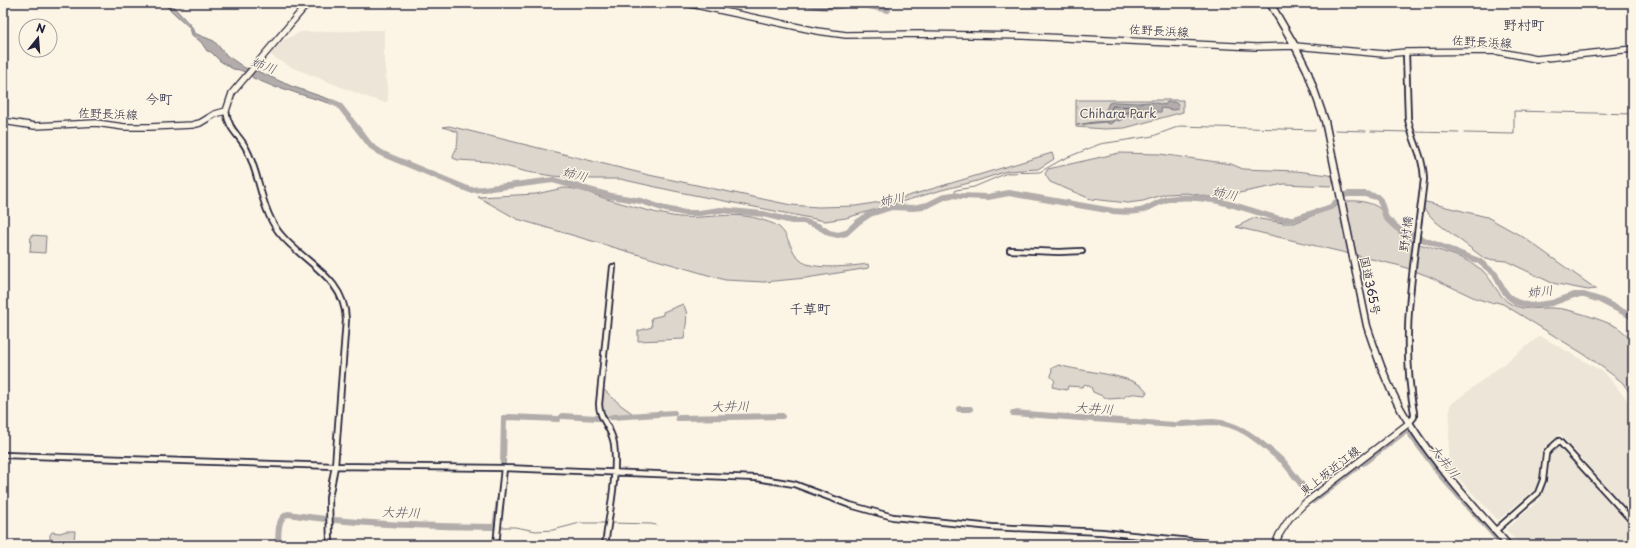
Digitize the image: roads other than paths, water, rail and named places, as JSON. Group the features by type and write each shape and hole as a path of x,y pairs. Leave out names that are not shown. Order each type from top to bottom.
{"highway":[{"name":"国道365号","path":"1270,3 1307,70 1325,121 1354,266 1369,332 1389,383 1409,423 1444,472 1508,545"}],"main road":[{"path":"226,111 227,104 232,93 308,3"},
{"name":"佐野長浜線","path":"686,3 817,31 846,35 919,34 1023,36 1248,46 1295,46 1384,54 1406,52 1496,51 1536,59 1633,49"},
{"name":"佐野長浜線","path":"3,121 35,126 96,123 124,128 200,123 215,114 226,111"},
{"name":"東上坂近江線","path":"1275,545 1279,535 1289,519 1305,503 1409,423"}],"street":[{"name":"野村橋","path":"1406,52 1410,127 1423,166 1422,193 1410,278 1407,339 1409,386 1414,417 1409,423"},
{"path":"226,111 230,126 242,141 248,153 275,226 287,242 332,283 339,291 344,304 346,320 335,466 329,498 330,545"},
{"path":"1010,250 1059,252 1082,251"},
{"path":"605,545 614,472 614,444 611,432 601,417 599,404 613,267"},
{"path":"1495,531 1538,493 1543,480 1546,454 1559,441 1633,522"},
{"path":"3,455 335,466 504,468 776,480 794,484 870,512 893,517 938,523 992,527 1102,532 1230,545"},
{"path":"496,545 504,468"}],"water":[{"path":"163,3 170,3 192,27 194,33 214,41 226,55 245,68 255,70 291,86 340,103 339,106 279,87 277,88 253,78 251,75 240,70 233,69 220,61 211,52 207,51 201,42 192,35 190,28"},
{"path":"1151,102 1165,105 1167,102 1174,102 1178,104 1178,109 1173,110 1162,108 1161,112 1149,112 1138,117 1128,116 1119,121 1116,120 1110,124 1105,122 1077,125 1113,121 1114,119 1107,117 1105,112 1109,103"}],"waterway":[{"path":"804,3 828,7 853,3"},
{"path":"855,3 888,10"},
{"name":"姉川","path":"332,102 339,105 371,146 383,154 470,190 553,180 611,196 641,201 665,209 685,213 720,210 763,214 792,221 803,221 818,226 829,233 838,235 846,233 870,214 892,207 913,208 928,205 946,196 953,195 988,197 1009,193 1113,211 1128,212 1136,212 1168,199 1182,197 1210,200 1238,206 1279,219 1294,219 1331,207 1342,196 1348,194 1365,194 1377,197 1380,200 1386,218 1401,231 1479,261 1495,274 1502,288 1508,296 1516,302 1530,306 1552,303 1574,295 1584,295 1600,300 1633,317"},
{"path":"1464,133 1514,134 1514,111 1633,114"},
{"path":"953,195 956,190 974,187 1007,173 1040,172 1061,160 1100,144 1153,136 1180,126 1315,130"},
{"path":"1335,130 1366,131"},
{"path":"1371,131 1409,132"},
{"path":"1414,132 1459,133"},
{"name":"大井川","path":"959,409 970,409"},
{"name":"大井川","path":"612,417 674,413"},
{"name":"大井川","path":"1013,413 1174,425"},
{"name":"大井川","path":"562,416 597,418"},
{"name":"大井川","path":"678,418 782,416"},
{"name":"大井川","path":"503,464 504,418"},
{"name":"大井川","path":"506,418 558,419"},
{"name":"大井川","path":"1179,424 1213,422 1232,426 1250,434 1280,459"},
{"name":"大井川","path":"1363,463 1404,432 1408,431 1442,477 1503,545"},
{"name":"大井川","path":"1283,461 1305,489"},
{"name":"大井川","path":"1313,501 1357,467"},
{"name":"大井川","path":"278,545 280,523 284,516 288,514 365,523 495,527 499,500"},
{"path":"501,527 515,527 536,531 553,530 580,523 604,523"},
{"path":"611,523 656,525"}],"district":[{"name":"野村町","path":"1524,25"},
{"name":"今町","path":"159,99"},
{"name":"千草町","path":"810,309"}],"park label":[{"name":"Chihara Park","path":"1118,114"}]}
